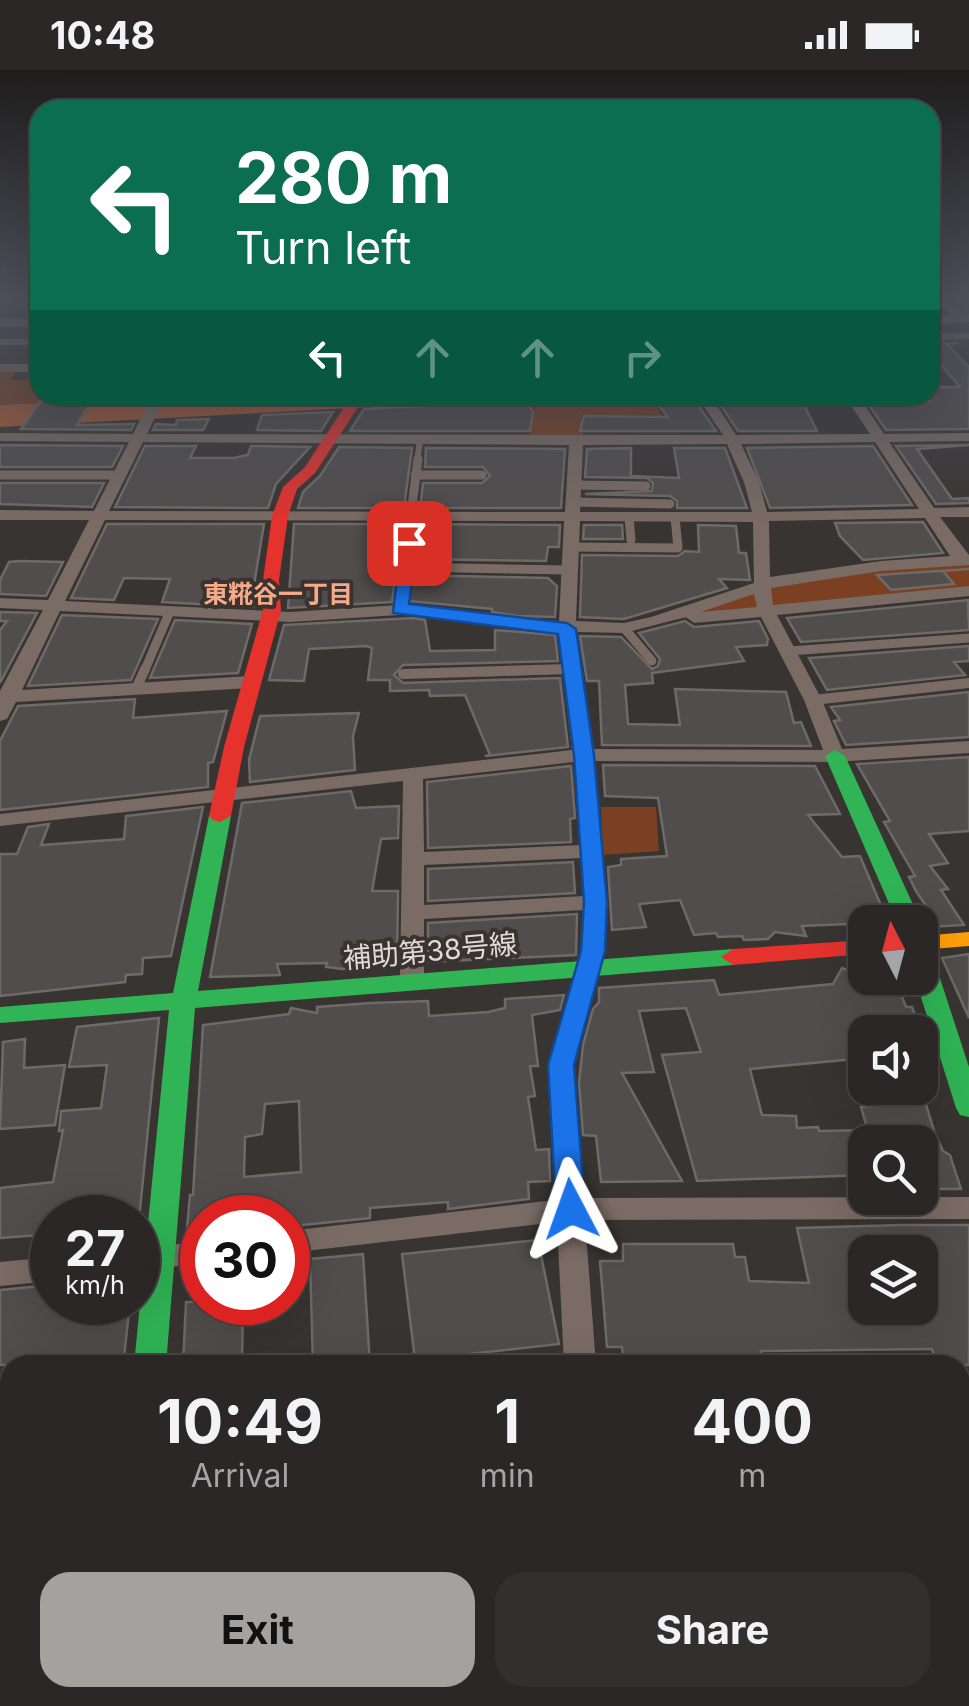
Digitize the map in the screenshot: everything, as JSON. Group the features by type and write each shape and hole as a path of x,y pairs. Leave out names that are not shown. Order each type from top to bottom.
{"street":[{"path":"3,703 153,405"},
{"path":"157,1195 183,1002 250,682 268,616 281,515 290,487 310,470 353,405"},
{"path":"710,405 735,441 761,518 766,610 813,700 901,905"},
{"path":"858,405 929,514 965,560"},
{"path":"0,437 735,441 969,437"},
{"path":"576,441 567,629 584,755 596,902 593,951 561,1065 579,1355"},
{"path":"0,516 414,515 572,510 629,517 672,510 761,518 969,512"},
{"path":"654,622 762,585 880,566 965,560"},
{"path":"0,603 268,616 434,610 517,625 567,629 624,628 969,591"},
{"path":"3,703 250,682"},
{"path":"0,820 584,755 835,756 969,748"},
{"path":"412,982 413,774"},
{"path":"413,860 593,850"},
{"path":"412,913 596,902"},
{"path":"938,942 969,939"},
{"name":"補助第38号線","path":"0,1015 848,949"},
{"path":"933,995 969,1108"},
{"path":"310,1239 571,1209 969,1208"},
{"path":"0,1274 30,1271"},
{"path":"149,1325 150,1355"}],"lane":[{"path":"399,609 414,515 410,512 420,440"},
{"path":"0,474 118,475"},
{"path":"415,475 482,475"},
{"path":"573,485 646,486"},
{"path":"570,548 678,548 672,510 572,510"},
{"path":"629,517 632,540"},
{"path":"406,567 569,570"},
{"path":"136,689 170,611"},
{"path":"624,628 652,660"},
{"path":"788,651 969,638"},
{"path":"403,674 573,670"},
{"path":"813,700 969,683"}],"shaded area":[{"path":"0,372 15,372 11,380 30,380 30,403 0,405"},
{"path":"30,404 406,405 0,427 0,405"},
{"path":"535,405 655,405 662,416 581,415 584,441 529,441"},
{"path":"969,562 969,587 659,621 765,586 882,568"},
{"path":"601,807 656,807 659,851 603,855"}],"building":[{"path":"947,372 969,372 969,429 886,430 869,405 940,405 940,387 960,387"},
{"path":"38,405 88,405 77,425 134,424 131,430 21,429"},
{"path":"529,405 533,412 530,431 350,431 364,409"},
{"path":"658,405 698,405 716,431 580,431 584,416 668,417"},
{"path":"721,405 804,405 817,431 738,431"},
{"path":"333,412 321,431 257,430 262,415"},
{"path":"209,419 203,430 153,430 156,424"},
{"path":"0,445 123,446 112,467 0,467"},
{"path":"969,445 917,449 952,499 969,498 969,503 936,504 896,446"},
{"path":"145,446 196,446 190,458 233,458 248,455 251,446 310,447 276,484 268,508 115,507"},
{"path":"873,446 912,505 770,508 747,448"},
{"path":"339,447 412,448 404,508 298,508 303,492 320,476"},
{"path":"426,448 565,449 561,508 420,508 423,483 482,483 490,476 483,467 425,467"},
{"path":"631,448 631,476 679,478 674,448 725,448 747,508 677,508 677,501 670,496 585,494 652,491 653,483 647,478 585,477 587,449"},
{"path":"0,483 104,483 92,507 0,504"},
{"path":"923,522 943,553 863,560 840,536 835,523"},
{"path":"107,524 264,524 255,579 256,607 162,602 170,579 124,578 114,600 71,598"},
{"path":"294,524 402,524 392,602 288,608"},
{"path":"418,524 560,525 559,547 548,547 546,561 414,559"},
{"path":"584,525 622,525 623,539 583,539"},
{"path":"698,525 736,526 739,553 746,553 750,580 719,579 727,588 624,619 580,617 582,555 678,556 685,551 699,552"},
{"path":"9,562 63,562 46,596 0,594 0,580"},
{"path":"969,569 943,571 954,584 891,590 877,575"},
{"path":"411,575 548,578 557,586 555,617 517,616 492,609 408,601"},
{"path":"968,600 969,630 801,642 787,618"},
{"path":"0,612 37,613 0,683 0,630 7,621 0,621"},
{"path":"62,615 158,619 131,680 28,686"},
{"path":"175,620 252,624 238,673 150,678"},
{"path":"425,620 430,651 495,650 495,630 555,635 558,661 403,665 394,675 403,683 560,678 568,747 485,756 490,755 465,695 430,696 429,690 390,691 390,680 368,680 372,648 366,646 309,649 304,681 269,680 284,625"},
{"path":"685,621 694,627 759,621 767,645 736,647 744,661 652,673 653,683 625,685 628,724 680,725 675,689 786,692 794,723 801,722 811,746 602,745 599,681 587,681 580,636 621,637 652,669 660,659 639,633"},
{"path":"969,646 969,661 954,662 965,675 827,690 809,658"},
{"path":"969,692 969,737 846,745 834,721 840,720 831,707"},
{"path":"135,699 133,718 227,711 213,762 208,763 208,787 0,810 0,741 18,706"},
{"path":"359,713 353,736 355,770 250,782 249,760 260,716"},
{"path":"969,757 969,831 929,834 948,863 930,866 948,889 941,890 964,925 938,927 938,905 925,905 916,891 909,877 915,876 884,822 890,821 857,764"},
{"path":"603,765 815,766 840,814 808,815 842,857 860,856 881,905 848,905 848,924 802,926 806,936 775,932 768,939 744,940 742,936 718,937 716,933 694,935 680,900 639,904 646,927 612,930 608,867 621,865 621,859 667,856 658,798 605,796"},
{"path":"571,766 575,818 570,819 571,842 428,848 427,782"},
{"path":"351,791 356,808 399,806 398,838 381,839 372,891 398,891 397,964 343,969 326,967 327,963 277,964 280,975 210,977 242,803"},
{"path":"203,807 171,956 143,958 142,974 126,975 125,982 0,996 0,854 17,854 28,827 49,824 41,845 124,839 126,816"},
{"path":"573,862 575,893 428,901 428,869"},
{"path":"577,914 576,955 428,962 428,923"},
{"path":"969,954 969,1018 942,958"},
{"path":"842,968 848,970 848,995 901,995 906,1007 912,1007 915,1015 848,1015 848,1060 750,1069 762,1115 796,1116 797,1128 848,1130 848,1176 697,1181 662,1055 701,1052 686,1008 639,1011 654,1072 622,1073 682,1181 601,1182 596,1136 583,1135 579,1082 583,1045 593,1009 599,1002 599,988 714,980 719,995 833,984"},
{"path":"564,995 560,1010 532,1015 538,1066 530,1066 535,1096 528,1097 536,1150 549,1149 550,1181 528,1182 529,1199 448,1209 448,1202 370,1208 370,1218 310,1224 310,1195 193,1195 203,1025 289,1014 291,1008 317,1013 317,1007 371,1003 428,1001 429,1016 505,1008 505,999","holes":["299,1101 301,1172 244,1177 245,1137 262,1134 265,1104"]},
{"path":"159,1018 141,1195 30,1195 30,1236 0,1238 0,1188 53,1182 63,1130 59,1131 61,1111 101,1108 107,1065 69,1067 77,1027"},
{"path":"25,1039 24,1068 65,1065 55,1125 0,1129 3,1042"},
{"path":"926,1105 932,1125 866,1125 861,1107"},
{"path":"938,1140 950,1155 961,1189 938,1189"},
{"path":"969,1225 969,1355 934,1355 932,1349 623,1355 622,1347 607,1347 600,1261 623,1261 623,1244 733,1244 735,1257 745,1257 749,1281 809,1283 797,1228"},
{"path":"538,1240 559,1344 460,1355 414,1355 402,1254"},
{"path":"363,1254 369,1355 313,1355 310,1259"},
{"path":"30,1287 30,1325 128,1325 124,1355 0,1355 0,1290"},
{"path":"185,1325 243,1325 242,1355 183,1355"}],"traffic: fast":[{"path":"835,756 901,905"},
{"path":"151,1355 180,1019 220,816"},
{"path":"0,1015 733,957"},
{"path":"933,995 969,1108"}],"traffic: slow":[{"path":"938,942 969,939"}],"traffic: jam":[{"path":"220,816 234,747 272,610 271,580 280,516 290,487 310,470 352,405"},
{"path":"733,957 848,948"}],"district":[{"name":"東糀谷一丁目","path":"278,594"}],"route":[{"path":"409,543 399,609 434,610 517,625 567,629 584,755 596,902 593,951 561,1065 571,1209"}]}
